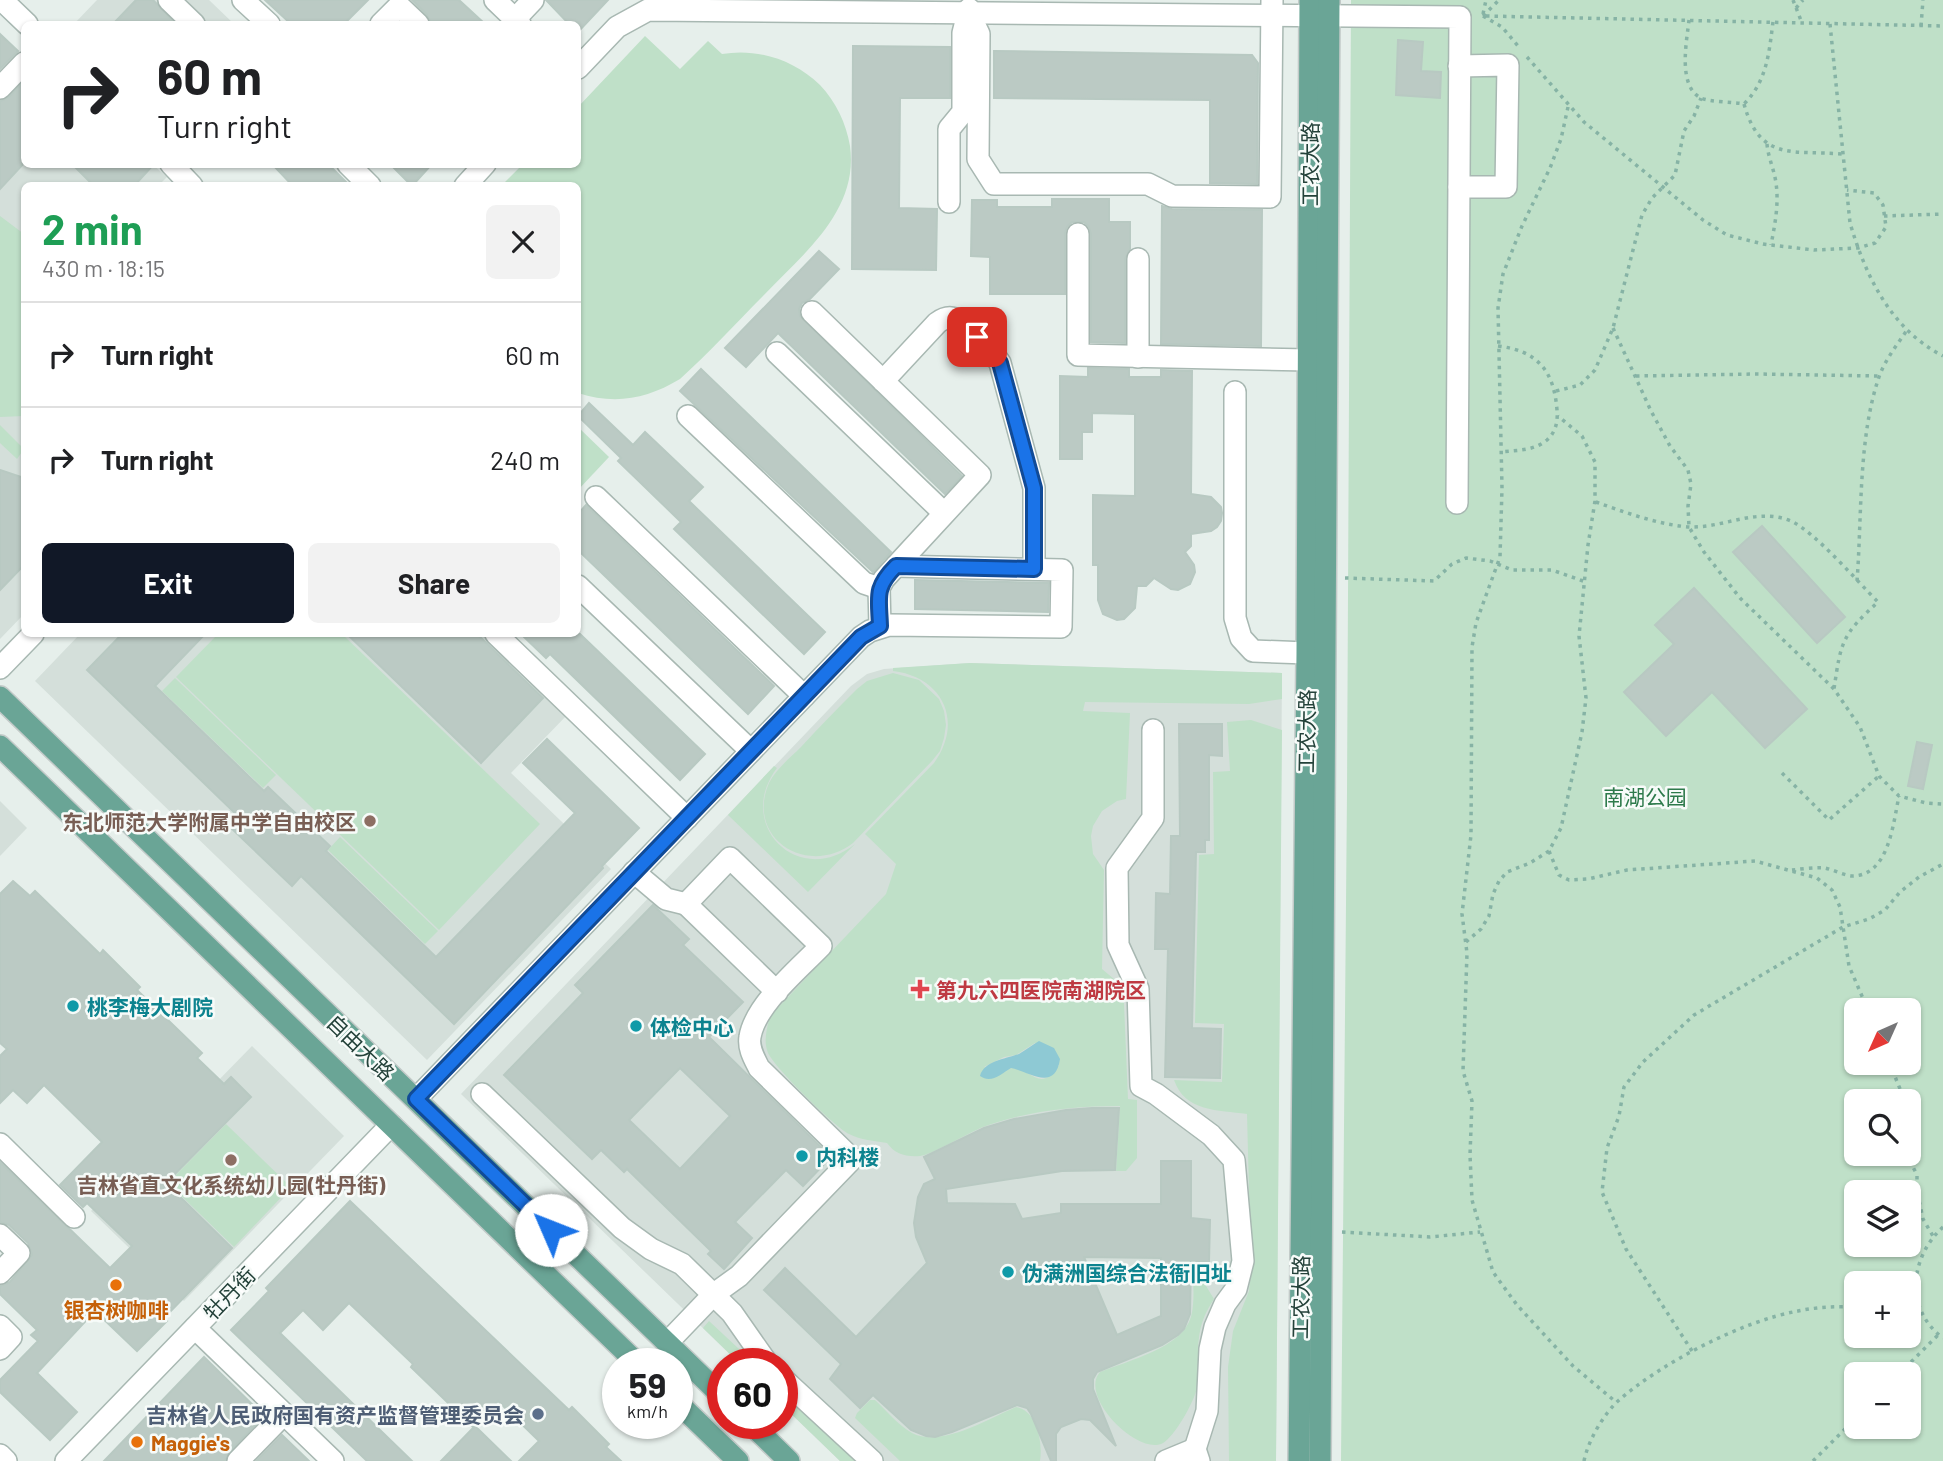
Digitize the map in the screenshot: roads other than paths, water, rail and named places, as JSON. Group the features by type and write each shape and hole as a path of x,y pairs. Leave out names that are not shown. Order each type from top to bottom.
{"main road":[{"name":"工农大路","path":"1298,1461 1308,360 1319,8"},
{"name":"工农大路","path":"1319,8 1325,578 1320,1461"},
{"name":"自由大路","path":"0,697 707,1382"},
{"name":"自由大路","path":"0,746 621,1348"},
{"path":"693,1417 738,1461"},
{"path":"766,1439 789,1461"}],"street":[{"path":"2,0 24,21"},
{"path":"169,0 191,21"},
{"path":"243,0 266,21"},
{"path":"495,0 516,21"},
{"path":"518,21 533,0"},
{"path":"581,65 617,27 648,10 732,5 1319,8 1460,17 1457,503"},
{"path":"384,21 399,6 415,21"},
{"path":"969,6 979,34 978,159 993,184 1148,184 1172,196 1270,197 1272,8"},
{"path":"948,202 949,129 963,112 963,33 969,6"},
{"path":"1459,187 1506,187 1508,65 1460,66"},
{"path":"0,88 21,66"},
{"path":"174,168 188,182"},
{"path":"352,168 366,182"},
{"path":"1078,234 1078,355 1308,360"},
{"path":"1138,259 1138,357"},
{"path":"812,312 980,475 884,579 879,588 880,626"},
{"path":"883,381 944,318 951,317 961,322 994,353 1000,363 1034,488 1034,569"},
{"path":"777,353 944,513"},
{"path":"1236,392 1235,618 1241,638 1253,651 1307,653"},
{"path":"688,416 863,583 879,588"},
{"path":"596,497 804,696"},
{"path":"416,1099 861,637 880,626 1061,627 1062,570 896,566"},
{"path":"581,589 751,751"},
{"path":"0,668 30,637"},
{"path":"499,637 687,818"},
{"path":"1153,730 1153,818 1117,868 1118,945 1138,989 1141,1086 1211,1135 1234,1160 1243,1261 1236,1289 1225,1304 1215,1327 1210,1349 1207,1411 1197,1455 1166,1461"},
{"path":"667,1343 713,1294 739,1276 852,1159 759,1068 751,1051 750,1036 758,1016 821,946 730,858 686,904"},
{"path":"634,872 666,899 686,904 777,992"},
{"path":"482,1094 622,1228 651,1249 682,1264 732,1312 757,1348"},
{"name":"牡丹街","path":"66,1461 391,1125"},
{"path":"0,1144 74,1217"},
{"path":"0,1235 19,1253 0,1273"},
{"path":"0,1326 11,1337 0,1349"},
{"path":"195,1328 333,1461"},
{"path":"798,1393 872,1461"},
{"path":"238,1461 284,1414"},
{"path":"0,1455 6,1461"}],"water":[{"path":"1039,1041 1054,1048 1060,1059 1053,1075 1040,1077 1011,1068 992,1079 980,1076 991,1064 1019,1054"}],"place":[{"name":"东北师范大学附属中学自由校区","path":"370,821"},
{"name":"第九六四医院南湖院区","path":"920,989"},
{"name":"桃李梅大剧院","path":"73,1006"},
{"name":"体检中心","path":"636,1026"},
{"name":"内科楼","path":"802,1156"},
{"name":"吉林省直文化系统幼儿园(牡丹街)","path":"231,1160"},
{"name":"伪满洲国综合法衙旧址","path":"1008,1272"},
{"name":"银杏树咖啡","path":"116,1285"},
{"name":"吉林省人民政府国有资产监督管理委员会","path":"538,1414"},
{"name":"Maggie's","path":"137,1442"}],"park label":[{"name":"南湖公园","path":"1645,796"}]}
